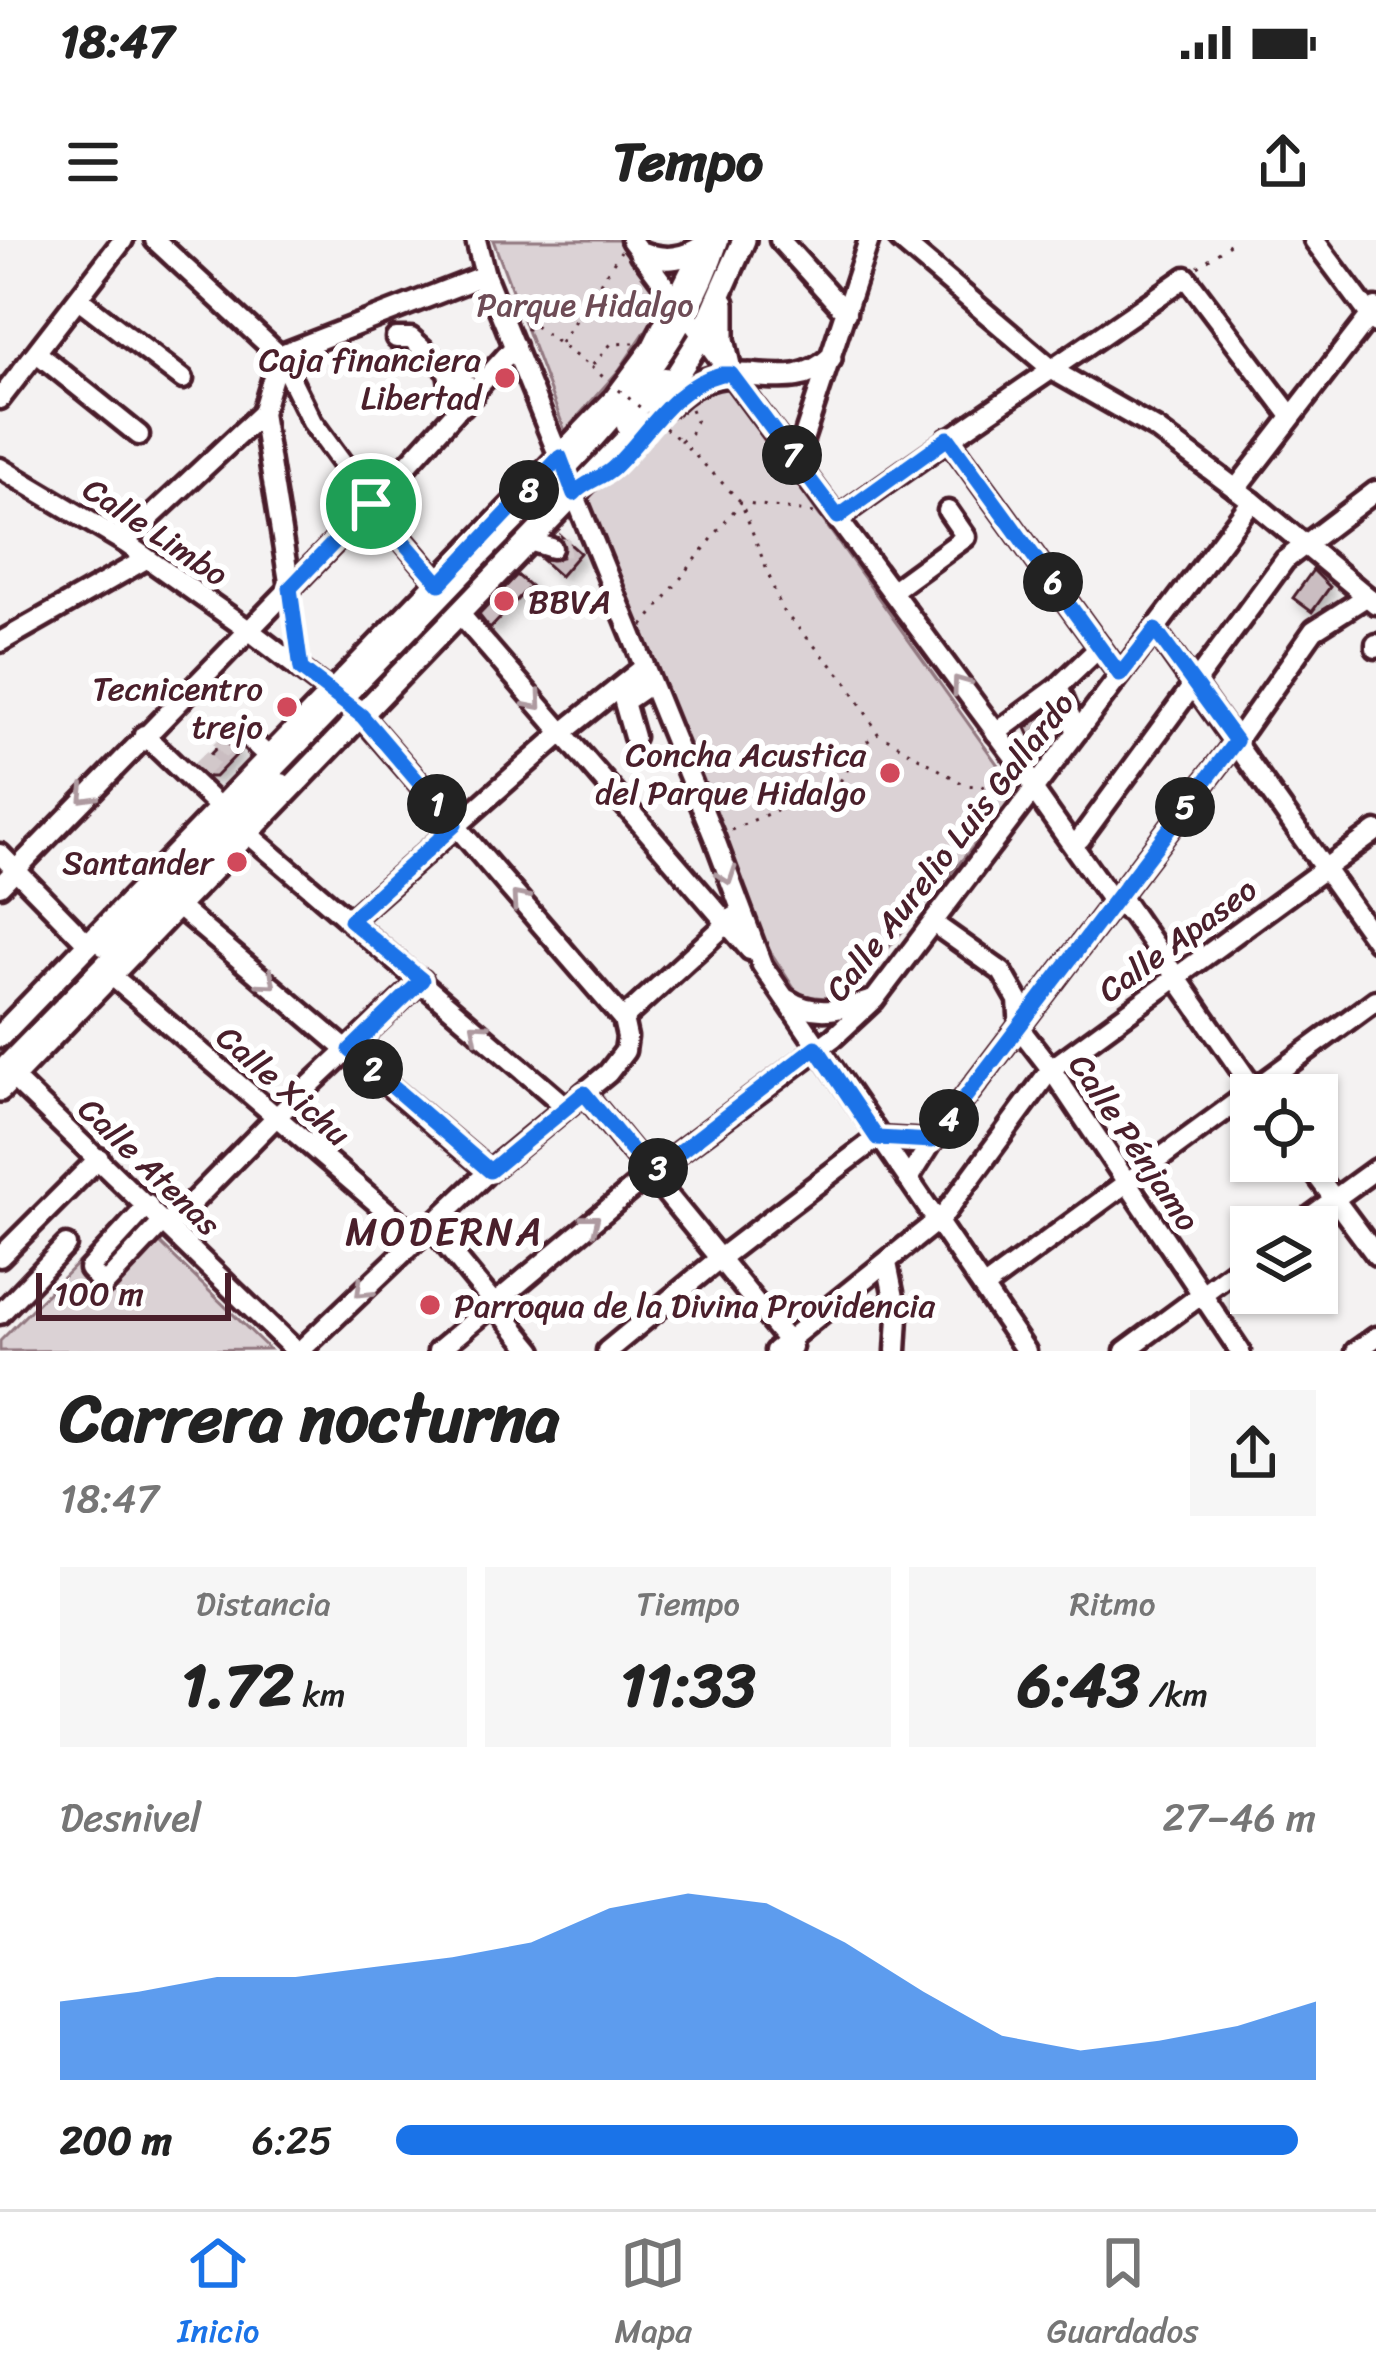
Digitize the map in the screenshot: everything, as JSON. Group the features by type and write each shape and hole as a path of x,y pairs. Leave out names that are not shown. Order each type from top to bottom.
{"main road":[{"path":"731,374 722,321 726,287 744,240"},
{"path":"3,1071 112,976 178,907 268,756 347,705 440,584 654,411 690,321 710,242"},
{"path":"633,244 669,259 710,242"},
{"path":"0,1036 89,945 233,820 347,705 459,613 529,541 614,400 653,348 726,287"},
{"path":"569,479 609,472 684,391 708,377 801,377 830,359"}],"street":[{"path":"0,399 123,240"},
{"path":"155,240 279,355 312,422 371,504 440,584"},
{"path":"476,240 484,275 569,479 584,545 632,639 713,836 733,917"},
{"path":"690,321 733,240"},
{"path":"780,240 846,313"},
{"path":"796,461 869,240"},
{"path":"900,240 1054,371 1138,417 1244,495 1371,600 1314,630 1120,901 932,1141 908,1179"},
{"path":"1314,240 1374,315"},
{"path":"633,244 1035,784 1243,1074"},
{"path":"279,355 484,275"},
{"path":"838,517 1186,277 1292,416"},
{"path":"80,300 183,379"},
{"name":"Calle Aurelio Luis Gallardo","path":"437,1351 651,1174 834,1037 874,1000 1155,630 1292,416 1374,315"},
{"path":"396,338 411,338 460,377 468,400"},
{"path":"7,878 250,631 514,346"},
{"path":"37,353 139,435"},
{"path":"124,542 262,413 279,355"},
{"path":"262,413 290,588"},
{"path":"948,438 1120,675"},
{"name":"Calle Limbo","path":"0,468 124,542 347,705 623,1019"},
{"path":"347,705 569,479"},
{"path":"1080,839 1285,560 1376,491"},
{"path":"892,591 965,537 949,512"},
{"path":"529,541 552,548"},
{"path":"0,642 146,559"},
{"path":"459,613 562,733 733,917 778,993 1027,1351"},
{"path":"1155,630 1376,940"},
{"path":"996,733 1058,687 1100,647"},
{"path":"350,920 562,733 646,676"},
{"path":"634,737 624,701 646,676"},
{"path":"1058,687 1077,732"},
{"path":"236,735 244,734 268,756"},
{"path":"144,735 196,774 233,820 566,1107"},
{"path":"1035,784 1080,839 1120,901"},
{"path":"3,1071 233,820"},
{"name":"Calle Apaseo","path":"786,1348 938,1221 1051,1069 1376,831"},
{"path":"0,854 7,878 89,945"},
{"path":"178,907 490,1171"},
{"path":"298,1351 490,1171 608,1072 625,1051 623,1019 733,917"},
{"name":"Calle Pénjamo","path":"933,922 1002,972 1018,1000 1020,1030 1240,1351"},
{"name":"Calle Xichu","path":"112,976 275,1118 425,1232 533,1351"},
{"path":"148,1205 88,1269 104,1285 422,980"},
{"path":"778,993 814,1011 874,1000"},
{"path":"1279,1074 1376,1000"},
{"name":"Calle Atenas","path":"3,1071 298,1351"},
{"path":"584,1093 720,1258 786,1348"},
{"path":"982,1288 1230,1110"},
{"path":"607,1351 877,1138 932,1141"},
{"path":"0,1257 99,1158"},
{"path":"1325,1206 1376,1169"},
{"path":"1322,1182 1376,1255"},
{"path":"4,1302 66,1245"},
{"path":"887,1263 898,1317 896,1351"},
{"path":"1125,1351 1230,1273"},
{"path":"1356,1351 1376,1337"}],"path":[{"path":"1186,277 1235,240"},
{"path":"559,344 633,244"},
{"path":"514,346 529,325 559,344 681,441 741,502 782,610 846,681 878,733 965,785 1035,784"},
{"path":"591,368 611,344 632,342 653,348"},
{"path":"681,441 696,421 684,391"},
{"path":"741,502 838,517"},
{"path":"632,639 741,502"},
{"path":"290,588 301,669"},
{"path":"713,836 838,783 864,744 878,733"}],"green space":[{"name":"Parque Hidalgo","path":"493,240 620,240 667,299 619,370 565,431"},
{"name":"Parque Hidalgo","path":"724,382 1018,793 860,982 830,997 797,993 752,923 584,497 637,457 682,402"},
{"path":"128,1212 269,1349 0,1351 0,1341"}],"building":[{"path":"562,537 580,553 560,576 542,560 562,557"},
{"path":"1313,570 1330,587 1312,612 1293,598"},
{"name":"BBVA","path":"517,575 530,586 490,629 479,615"},
{"path":"1052,708 1057,719 1043,733 1046,739 1037,751 1026,728"},
{"path":"224,740 241,750 215,777 208,777 200,770 201,764"}],"tunnel":[{"path":"552,548 574,547"},
{"path":"200,770 236,735"}],"place":[{"name":"Caja financiera Libertad","path":"505,378"},
{"name":"BBVA","path":"504,601"},
{"name":"Tecnicentro trejo","path":"287,707"},
{"name":"Concha Acustica del Parque Hidalgo","path":"890,773"},
{"name":"Santander","path":"237,862"},
{"name":"Parroqua de la Divina Providencia","path":"430,1305"}],"district":[{"name":"MODERNA","path":"445,1231"}],"route":[{"path":"731,374 838,517 948,438 1120,675 1155,630 1236,741 932,1141 877,1138 816,1047 651,1174 584,1093 490,1171 350,1050 422,980 350,920 455,825 362,716 301,669 290,588 371,504 440,584 560,457 574,494 609,472 688,388 708,377 731,374"}]}
